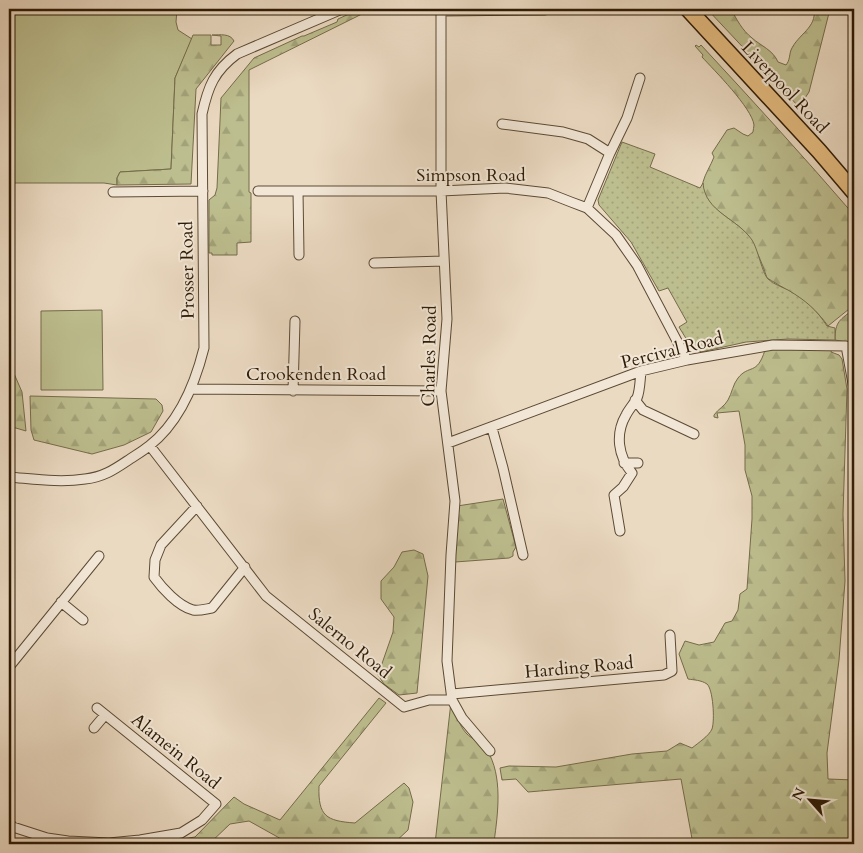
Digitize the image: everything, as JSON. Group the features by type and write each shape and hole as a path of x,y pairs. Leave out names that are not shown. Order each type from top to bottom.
{"highway":[{"name":"Liverpool Road","path":"688,9 819,151 854,192"}],"street":[{"name":"Prosser Road","path":"9,477 59,481 86,479 112,472 150,446 167,428 184,405 198,373 204,348 202,114 206,94 213,79 224,64 237,54 342,9"},
{"path":"440,10 545,10"},
{"name":"Charles Road","path":"440,10 441,191 447,319 441,391 455,501 446,661 452,697 462,718 490,751"},
{"path":"587,208 627,118 640,78"},
{"path":"502,124 563,132 588,139 610,153"},
{"name":"Simpson Road","path":"258,190 441,191 505,188 548,194 587,208 616,235 637,265 687,360"},
{"path":"113,192 203,191"},
{"path":"298,191 299,255"},
{"path":"374,263 444,260"},
{"path":"293,391 295,321"},
{"name":"Percival Road","path":"448,443 641,371 687,360 773,344 850,347"},
{"path":"850,347 854,388"},
{"path":"620,532 614,495 623,487 632,473 620,454 620,431 624,416 637,397 641,371"},
{"name":"Crookenden Road","path":"191,389 441,391"},
{"path":"635,400 643,410 694,434"},
{"path":"492,428 523,555"},
{"name":"Salerno Road","path":"150,446 266,596 404,707 429,700 452,697"},
{"path":"624,463 638,463"},
{"path":"197,506 161,545 155,560 154,577 164,590 191,609 212,608 245,567"},
{"path":"9,667 99,556"},
{"path":"61,602 83,620"},
{"name":"Harding Road","path":"452,697 664,675 672,671 670,635"},
{"name":"Alamein Road","path":"9,824 47,838 109,843 181,833 202,820 216,804 97,708"},
{"name":"Alamein Road","path":"94,728 105,715"}],"green space":[{"path":"9,9 177,9 176,22 178,30 192,39 175,78 171,169 120,172 117,178 117,185 104,183 9,183"},
{"path":"360,9 372,9 249,70 251,242 237,243 237,255 212,255 212,253 209,253 209,200 215,195 217,188 221,98 254,58 337,22 338,19"},
{"path":"707,9 731,9 748,35 770,51 778,62 786,65 794,44 813,21 814,9 830,9 809,92 799,107"},
{"path":"193,35 211,35 211,45 221,45 221,36 212,35 227,36 234,41 196,89 191,184 117,185 117,178 120,172 171,169 175,78"},
{"path":"696,45 699,47 701,45 854,215 854,305 828,326 808,304 767,278 751,240 738,225 717,210 706,197 703,190 703,182 714,157 712,153 727,130 734,128 748,136 753,132 754,125 752,118 740,99 702,57 703,55"},
{"path":"622,142 655,154 650,167 700,188 703,183 705,193 715,208 746,232 752,240 768,279 800,298 815,310 827,326 835,328 835,340 788,339 746,342 701,352 690,345 679,327 687,322 668,288 659,291 631,242 599,205 598,200"},
{"path":"854,309 854,343 835,340 837,325"},
{"path":"102,310 103,390 41,390 41,311"},
{"path":"799,347 832,349 831,352 839,355 842,359 847,389 843,514 845,581 839,660 827,753 828,779 854,780 854,844 693,844 681,779 528,792 516,779 502,780 500,768 509,766 556,767 632,754 667,751 680,743 692,748 711,732 713,712 709,687 698,680 688,679 679,654 685,641 699,645 714,642 725,623 732,621 738,610 740,594 747,589 752,519 752,496 745,470 745,445 739,411 717,413 718,418 714,417 714,415 727,402 738,378 746,371 756,367 765,350"},
{"path":"9,362 22,392 26,431 9,426"},
{"path":"30,396 156,399 162,405 163,411 151,432 124,445 92,454 34,440 31,430"},
{"path":"503,499 516,547 513,556 509,558 455,562 457,506"},
{"path":"414,550 423,554 428,576 417,693 399,695 384,684 378,675 393,632 394,617 381,599 381,581 394,567 402,552"},
{"path":"379,698 386,703 319,786 319,796 322,810 326,815 337,821 355,823 404,783 409,788 413,802 408,830 393,844 317,844 305,840 283,840 249,821 230,824 209,844 178,844 182,839 195,837 234,797 244,804 280,820"},
{"path":"451,702 464,730 485,747 492,760 498,795 494,842 497,841 497,844 435,844"}]}
